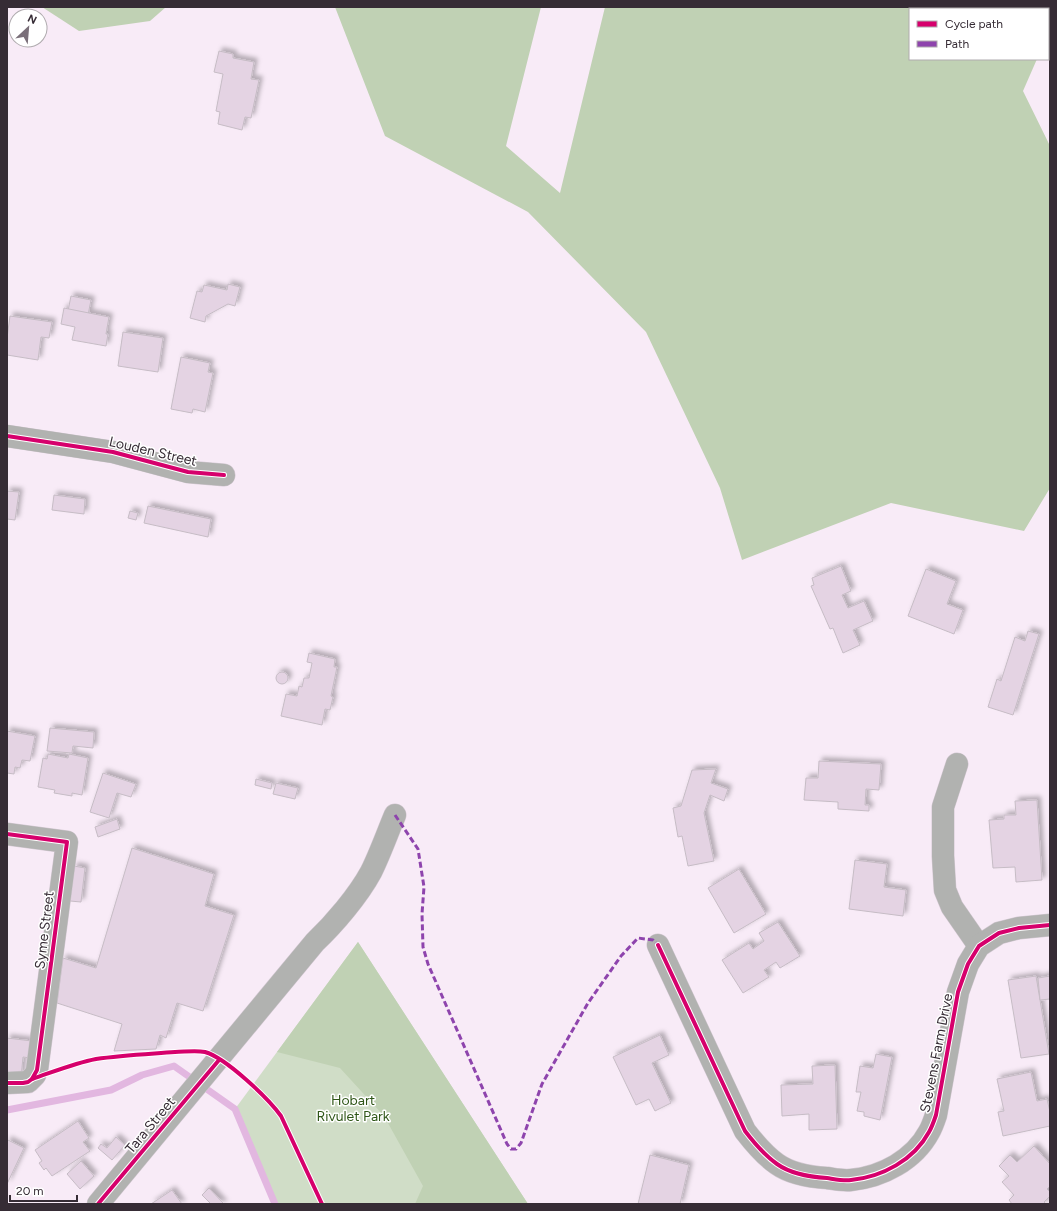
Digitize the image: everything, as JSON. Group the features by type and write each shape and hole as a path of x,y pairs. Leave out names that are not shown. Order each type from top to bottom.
{"street":[{"name":"Louden Street","path":"7,436 113,452 188,472 224,475"},
{"path":"957,764 943,807 945,890 952,907 979,946"},
{"name":"Tara Street","path":"98,1204 182,1105 315,942 330,928 370,873 395,815"},
{"name":"Syme Street","path":"7,834 67,842 37,1070 32,1079 28,1082 7,1084"},
{"name":"Stevens Farm Drive","path":"658,945 745,1131 761,1151 778,1165 800,1175 850,1180 872,1176 892,1168 908,1157 930,1132 936,1115 958,992 968,964 979,946 999,933 1019,928 1050,925"}],"green space":[{"path":"42,7 166,7 150,21 79,31 48,11 48,8"},
{"path":"335,7 541,7 506,146 560,193 605,7 1050,7 1049,33 1049,8 909,8 909,60 1037,60 1023,91 1050,146 1050,488 1024,531 891,503 742,560 720,488 646,332 528,212 385,136"},
{"name":"Hobart Rivulet Park","path":"358,942 528,1204 275,1204 235,1109"},
{"path":"358,942 528,1204 415,1204 423,1186 384,1116 340,1068 277,1052"}],"building":[{"path":"219,51 233,54 233,58 254,62 251,79 259,80 251,118 245,117 242,130 218,124 220,112 216,111 223,74 214,72"},
{"path":"228,284 240,287 235,306 228,304 206,316 205,322 190,318 197,291 202,292 204,285 227,290"},
{"path":"71,296 91,300 88,315 68,311"},
{"path":"64,308 109,317 106,334 108,334 106,346 72,340 75,327 61,324"},
{"path":"10,316 52,322 49,338 41,337 38,360 7,355 7,338"},
{"path":"123,332 163,338 158,372 118,366"},
{"path":"181,357 210,363 208,372 213,373 205,412 193,409 192,413 171,409"},
{"path":"7,491 19,492 15,520 7,519"},
{"path":"54,495 85,499 84,514 52,510"},
{"path":"148,506 211,519 208,537 144,523"},
{"path":"130,511 138,513 136,520 128,518"},
{"path":"841,566 851,591 842,595 848,608 864,601 873,621 853,630 860,645 843,653 833,628 830,629 811,586 814,585 812,578"},
{"path":"926,569 956,581 947,604 963,610 954,634 908,616"},
{"path":"1028,631 1039,634 1013,715 988,707 997,679 1001,681 1015,637 1025,641"},
{"path":"309,653 335,659 334,667 337,667 331,696 333,697 330,710 325,709 322,725 281,716 286,694 297,696 299,686 302,687 304,678 309,678 312,663 307,662"},
{"path":"280,672 284,672 288,678 284,684 280,684 276,680 276,676"},
{"path":"50,728 94,732 93,748 73,746 72,753 47,751"},
{"path":"7,731 35,736 30,761 22,760 20,768 15,767 14,774 7,773"},
{"path":"48,754 68,758 69,754 88,758 82,795 72,793 72,796 54,793 55,790 38,787 43,758 47,759"},
{"path":"819,761 881,764 879,790 866,789 865,805 869,805 869,811 838,809 838,802 804,800 806,778 818,778"},
{"path":"716,769 711,783 728,789 724,801 710,795 704,813 714,861 688,866 682,836 678,837 673,808 681,806 692,770"},
{"path":"103,773 136,784 131,797 117,793 109,818 90,812"},
{"path":"256,779 272,783 271,789 255,785"},
{"path":"276,783 298,788 295,799 273,794"},
{"path":"1037,800 1042,880 1016,882 1015,867 993,868 989,820 1004,819 1004,815 1016,815 1015,801"},
{"path":"117,819 120,829 98,837 95,827"},
{"path":"132,848 214,874 205,906 234,915 203,1011 177,1003 166,1038 160,1035 156,1049 114,1051 122,1024 57,1003 63,958 96,968"},
{"path":"855,860 887,864 884,887 906,890 903,916 849,909"},
{"path":"74,866 85,868 81,902 70,901"},
{"path":"739,869 766,914 734,933 708,888"},
{"path":"778,922 800,956 780,968 776,962 764,970 769,977 743,993 722,960 749,943 753,949 764,941 759,933"},
{"path":"1036,976 1049,1054 1021,1058 1008,980"},
{"path":"1050,976 1050,999 1040,1000 1038,978"},
{"path":"660,1035 669,1055 652,1063 671,1103 655,1111 649,1099 636,1105 613,1057"},
{"path":"7,1038 32,1041 30,1058 23,1057 21,1078 7,1076"},
{"path":"876,1054 892,1057 880,1120 864,1116 864,1112 857,1111 861,1092 856,1092 860,1066 873,1068"},
{"path":"835,1065 837,1129 809,1130 809,1114 782,1116 781,1085 813,1084 812,1066"},
{"path":"1031,1072 1037,1101 1047,1099 1050,1112 1050,1126 1003,1136 998,1112 1004,1111 997,1079"},
{"path":"78,1121 89,1138 83,1142 90,1151 52,1176 46,1168 44,1170 39,1163 42,1161 35,1150"},
{"path":"116,1137 125,1145 112,1160 98,1148 101,1144 107,1148"},
{"path":"8,1140 24,1148 7,1184 7,1142"},
{"path":"1034,1146 1050,1164 1050,1186 1047,1189 1050,1192 1050,1196 1044,1202 1046,1204 1012,1204 1009,1200 1014,1195 1002,1182 1009,1176 999,1166 1010,1155 1017,1162"},
{"path":"650,1155 689,1165 680,1204 638,1204"},
{"path":"81,1161 94,1176 80,1189 67,1174"},
{"path":"209,1188 224,1204 211,1204 202,1195"},
{"path":"172,1190 182,1204 151,1204"}],"waterway":[{"path":"7,1110 111,1090 142,1075 174,1066 235,1109 275,1204"}],"marked path":[{"path":"395,815 418,849 424,887 422,914 423,947 428,964 507,1144 511,1149 516,1149 521,1143 542,1084 588,1003 621,956 638,938 653,940 658,945"}],"cycle path":[{"path":"7,436 113,452 188,472 224,475"},
{"path":"7,834 67,842 37,1070 32,1079"},
{"path":"658,945 745,1131 752,1140 772,1161 794,1173 807,1176 848,1180 874,1175 885,1171 906,1159 923,1142 930,1130 936,1115 958,992 968,964 979,946 999,933 1019,928 1050,925"},
{"path":"7,1083 28,1082 32,1079 64,1068 96,1059 175,1052 205,1052 214,1056 235,1070 275,1108 281,1116 322,1204"},
{"path":"98,1204 219,1060"}]}
